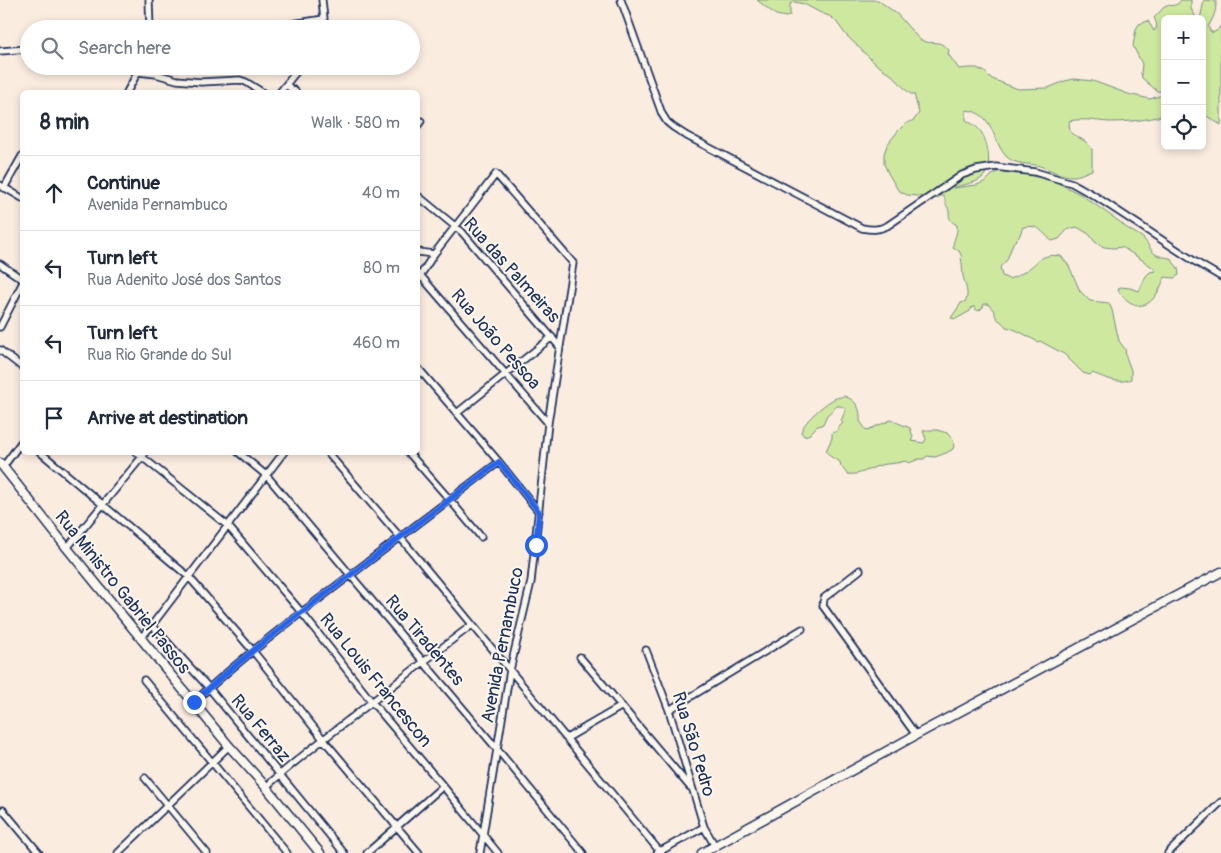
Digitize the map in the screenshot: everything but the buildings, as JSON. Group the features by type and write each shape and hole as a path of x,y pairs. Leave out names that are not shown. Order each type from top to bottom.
{"main road":[{"name":"Rua Ministro Gabriel Passos","path":"2,465 67,548 229,746 266,787 320,853"},
{"path":"705,852 916,735 1221,572"}],"street":[{"path":"149,0 150,20"},
{"path":"318,20 324,19 322,0"},
{"path":"621,0 662,114 667,122 687,136 862,228 878,230 887,226 962,175 976,170 996,167 1019,169 1072,183 1221,277"},
{"path":"0,51 20,50"},
{"path":"128,90 136,75"},
{"path":"160,75 177,80 201,82 240,80 259,90"},
{"path":"282,90 294,75"},
{"path":"286,85 293,90"},
{"path":"20,159 2,187 20,197"},
{"name":"Avenida Pernambuco","path":"455,227 496,174 573,263 548,423 531,582 510,670 480,853"},
{"name":"Rua das Palmeiras","path":"420,198 462,232 559,346"},
{"path":"420,275 455,227"},
{"path":"420,252 434,254"},
{"path":"0,264 20,278"},
{"name":"Rua João Pessoa","path":"420,278 506,373 548,423"},
{"path":"0,327 20,288"},
{"path":"457,413 552,337"},
{"path":"0,350 20,365"},
{"path":"420,370 499,462 539,512"},
{"path":"2,465 20,443"},
{"path":"44,455 189,577 253,651 418,853"},
{"path":"67,548 144,455"},
{"name":"Rua Louis Francescon","path":"144,455 228,526 302,612 372,702 498,853"},
{"name":"Rua Tiradentes","path":"242,455 267,476 498,749 583,853"},
{"path":"141,638 282,455"},
{"path":"331,455 567,738 659,852 704,827"},
{"path":"411,455 481,537"},
{"path":"194,702 208,688 302,612 499,462"},
{"path":"860,570 824,598 823,606 916,735"},
{"path":"266,787 323,739 472,624"},
{"name":"Rua Ferraz","path":"152,625 208,688 344,853"},
{"path":"670,710 802,629"},
{"name":"Rua São Pedro","path":"646,650 670,710 704,827 715,846"},
{"path":"580,657 692,789"},
{"path":"144,680 287,853"},
{"path":"567,738 622,706"},
{"path":"118,853 229,746"},
{"path":"145,778 207,853"},
{"path":"367,853 444,786"},
{"path":"1168,853 1221,802"},
{"path":"3,810 39,853"}],"green space":[{"path":"757,0 878,0 897,14 919,39 945,46 949,50 948,54 959,69 977,68 985,72 992,79 1018,89 1048,88 1074,79 1093,81 1128,94 1150,99 1161,96 1161,116 1123,122 1069,121 1070,132 1086,142 1092,149 1092,170 1073,176 1060,174 1040,166 1010,160 1002,151 982,116 966,110 966,120 980,130 984,136 989,161 988,167 986,173 980,179 973,183 953,188 977,185 1001,170 1054,181 1080,194 1143,238 1155,254 1170,258 1178,268 1179,275 1174,278 1165,277 1160,289 1151,301 1141,305 1136,305 1126,300 1118,290 1120,287 1139,291 1146,276 1150,272 1156,271 1122,247 1104,247 1095,242 1089,234 1077,227 1067,230 1059,239 1052,241 1036,227 1023,227 1019,237 1013,243 1007,260 1000,267 1002,276 1009,279 1022,273 1044,257 1061,256 1069,266 1080,291 1090,301 1109,303 1119,341 1125,349 1131,370 1131,379 1116,381 1092,373 1090,375 1083,373 1064,354 1040,341 1038,342 1006,327 997,319 995,312 988,304 984,304 979,311 972,307 970,311 956,319 951,318 961,303 966,301 967,295 962,257 959,251 953,247 957,225 950,219 944,196 940,196 937,199 935,197 936,194 927,197 907,195 898,190 884,164 884,154 887,145 905,124 914,120 919,113 914,94 907,91 893,76 876,64 829,16 804,4 794,2 790,4 790,15 786,17 776,15"},
{"path":"1181,0 1191,0 1191,9 1195,15 1161,15 1161,92 1157,91 1142,78 1142,64 1133,46 1136,29 1139,24 1148,21 1154,31 1157,25 1154,18 1166,5 1178,3"},
{"path":"1204,0 1216,1 1216,9 1208,27 1213,32 1221,25 1221,125 1206,116 1206,15 1201,15"},
{"path":"844,396 857,405 860,412 860,421 866,430 891,420 910,428 913,437 911,441 924,443 926,439 923,431 937,430 947,433 953,440 953,449 935,457 927,456 924,459 909,463 905,461 884,464 861,473 847,474 840,462 826,451 832,438 832,433 837,431 843,423 841,421 846,409 837,406 827,415 823,424 817,426 810,434 804,436 801,432 810,418 821,408 831,400"}],"route":[{"path":"194,702 253,651 499,462 539,512 536,545"}]}
